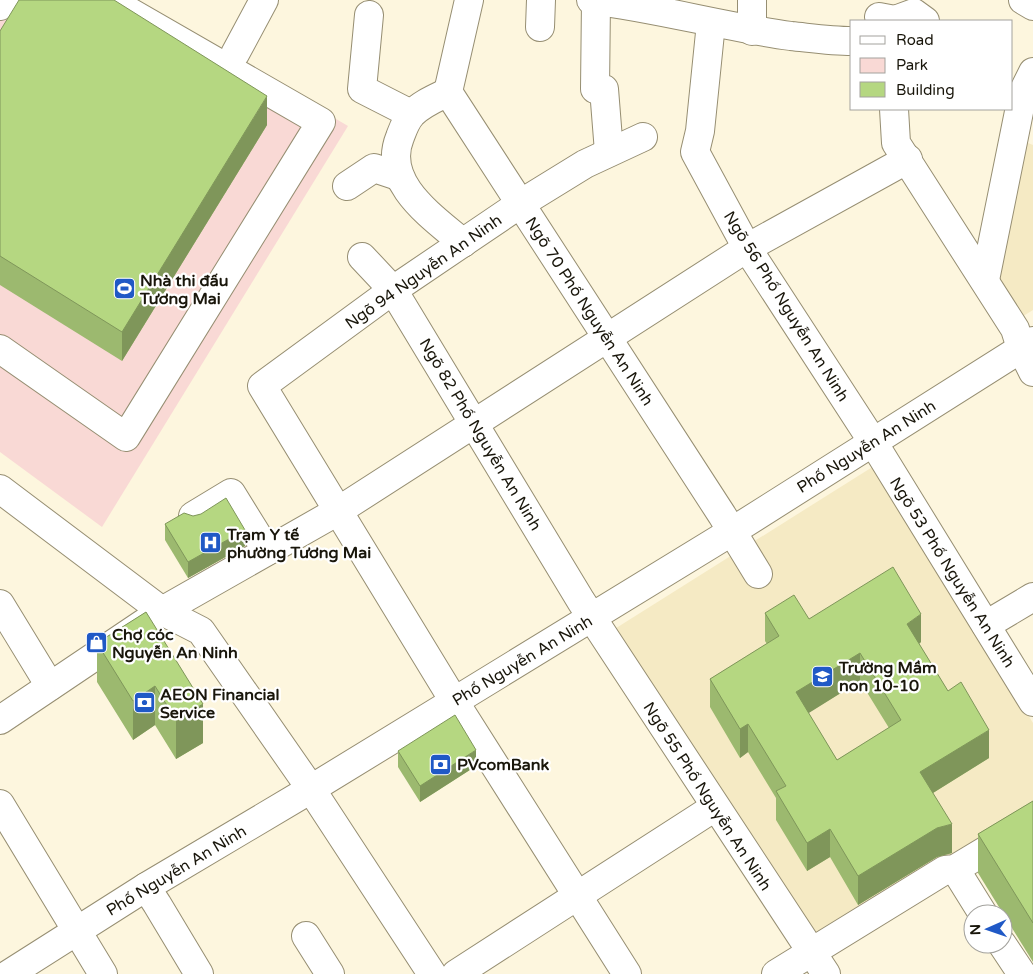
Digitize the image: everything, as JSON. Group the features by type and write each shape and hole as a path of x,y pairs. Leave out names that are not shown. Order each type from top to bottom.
{"street":[{"path":"0,6 5,0"},
{"path":"3,356 126,437 321,122 109,0"},
{"path":"235,54 264,0"},
{"path":"463,243 420,206 398,176 395,149 411,114 448,92 469,0"},
{"path":"540,27 541,0"},
{"path":"591,0 612,2 752,31 830,41 850,40"},
{"path":"752,0 752,31"},
{"path":"1023,0 1033,6"},
{"path":"609,152 604,89 595,89 612,2"},
{"path":"368,15 362,89 411,114"},
{"name":"Ngõ 56 Phố Nguyễn An Ninh","path":"711,23 700,131 695,152 747,248 873,442"},
{"path":"985,280 1023,92 1033,72"},
{"name":"Ngõ 70 Phố Nguyễn An Ninh","path":"448,92 722,515 758,574"},
{"path":"894,110 896,143 985,280 1029,354"},
{"name":"Ngõ 94 Nguyễn An Ninh","path":"338,511 262,386 393,290 520,204 585,164 643,137"},
{"path":"0,720 162,610 338,511 747,248 908,159"},
{"path":"347,186 374,168 398,176"},
{"name":"Ngõ 82 Phố Nguyễn An Ninh","path":"362,257 393,290 591,617"},
{"name":"Phố Nguyễn An Ninh","path":"9,974 146,888 731,532 873,442 1029,354"},
{"name":"Ngõ 53 Phố Nguyễn An Ninh","path":"873,442 1033,702"},
{"path":"0,489 162,610 201,631 311,789 432,974"},
{"path":"194,516 231,493 267,551"},
{"path":"338,511 454,701 627,974"},
{"path":"986,625 1033,597"},
{"path":"0,604 50,686"},
{"name":"Ngõ 55 Phố Nguyễn An Ninh","path":"591,617 819,963"},
{"path":"0,804 103,974"},
{"path":"456,974 715,807"},
{"path":"776,974 819,963 945,870 955,869 1033,822"},
{"path":"955,869 977,904"},
{"path":"146,888 158,904 199,974"},
{"path":"306,936 330,974"},
{"path":"1009,954 1022,974"}],"shaded area":[{"path":"1023,141 1033,145 1033,310 1017,320 992,280"},
{"name":"Trường Mầm non 10-10","path":"874,466 1033,723 1033,806 808,946 613,630"}],"green space":[{"name":"Nhà thi đấu Tương Mai","path":"0,0 135,0 348,126 102,527 0,452"}],"building":[{"path":"19,0 114,0 267,96 122,332 0,256 0,31"},
{"path":"226,498 245,530 188,562 165,524 184,513 193,516 201,514"},
{"path":"893,567 921,614 907,624 948,691 961,682 989,730 920,772 952,824 937,828 858,876 830,829 807,843 776,791 786,786 748,724 740,729 710,679 779,636 765,613 794,595 809,619","holes":["860,653 901,720 837,760 796,692"]},
{"path":"146,612 203,704 176,720 155,686 133,701 97,643"},
{"path":"455,715 476,750 420,786 398,751"},
{"path":"1033,801 1033,923 978,834"}],"place":[{"name":"Nhà thi đấu Tương Mai","path":"124,289"},
{"name":"Trạm Y tế phường Tương Mai","path":"211,543"},
{"name":"Chợ cóc Nguyễn An Ninh","path":"96,643"},
{"name":"Trường Mầm non 10-10","path":"823,676"},
{"name":"AEON Financial Service","path":"144,703"},
{"name":"PVcomBank","path":"441,764"}]}
